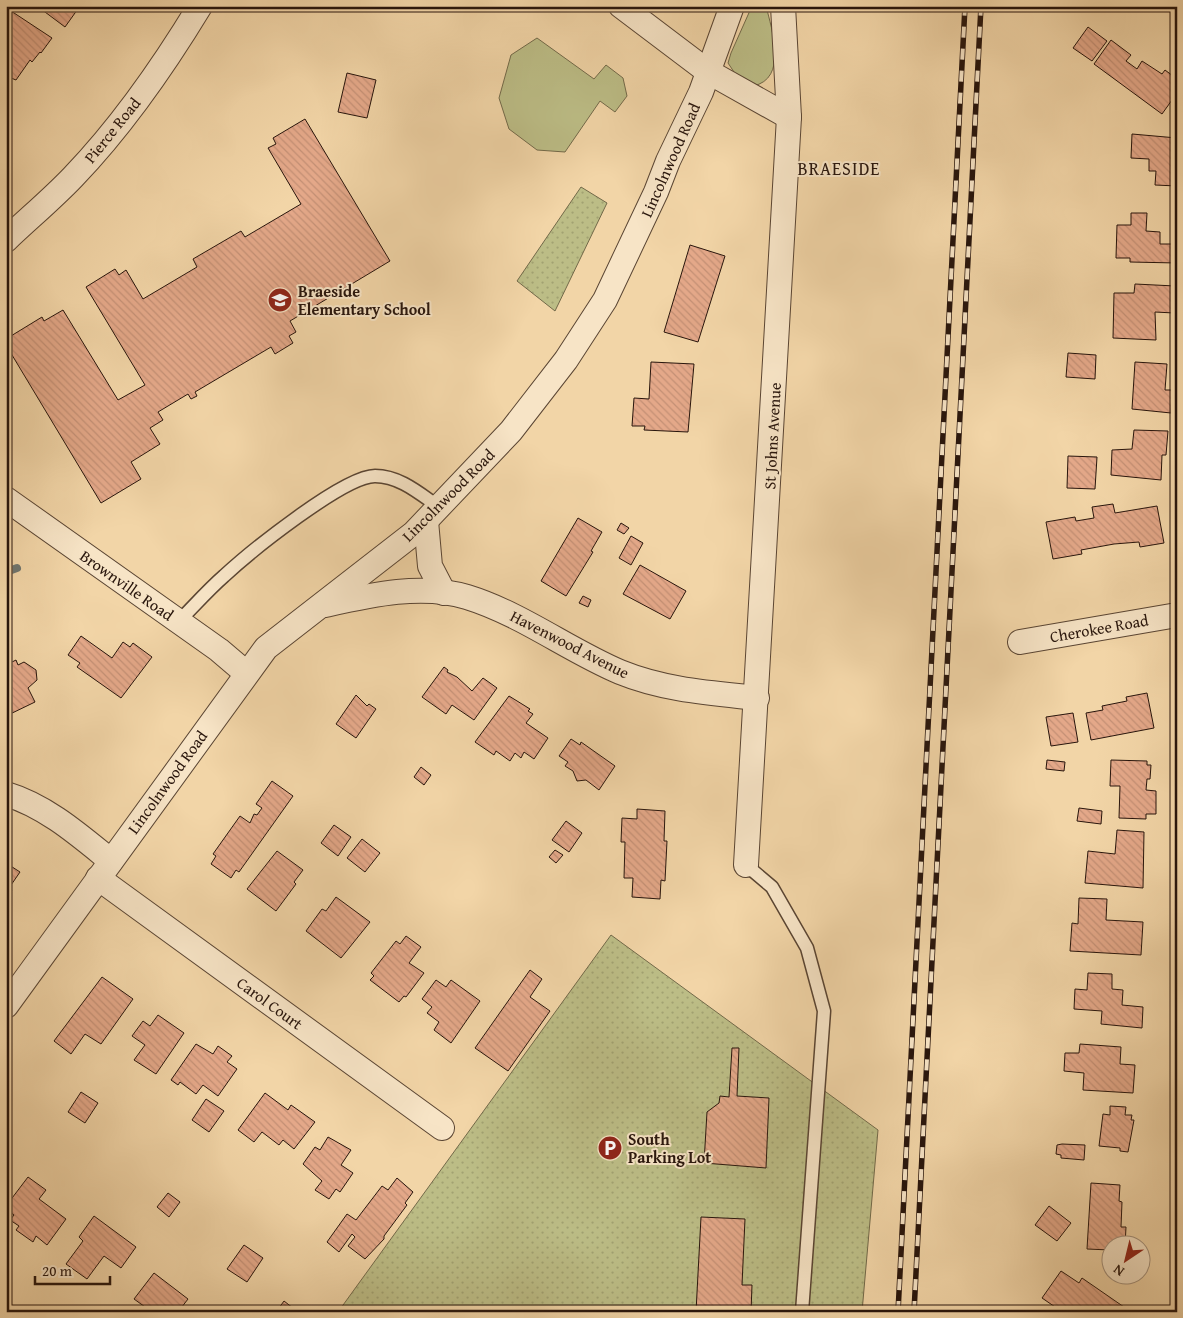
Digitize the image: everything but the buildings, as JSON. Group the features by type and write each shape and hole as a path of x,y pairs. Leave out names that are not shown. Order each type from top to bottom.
{"street":[{"name":"Pierce Road","path":"6,240 72,177 110,135 169,57 200,6"},
{"path":"621,6 708,71 789,117"},
{"name":"Lincolnwood Road","path":"6,1006 266,648 414,533 511,432 566,360 605,300 701,92 732,6"},
{"name":"St Johns Avenue","path":"746,865 789,117 783,6"},
{"name":"Brownville Road","path":"6,499 219,650 246,673"},
{"path":"433,514 427,554 430,566 444,594"},
{"name":"Havenwood Avenue","path":"318,606 365,596 407,591 466,596 504,611 620,672 668,688 757,698"},
{"name":"Cherokee Road","path":"1020,642 1177,615"},
{"name":"Carol Court","path":"6,794 33,806 67,826 104,869 442,1128"}],"lane":[{"path":"179,622 225,575 313,506 363,478 377,476 410,487 433,514"},
{"path":"746,865 772,888 807,948 824,1011 802,1312"}],"green space":[{"path":"752,6 766,6 775,52 771,74 764,82 753,86 736,75 728,63"},
{"path":"537,38 594,79 606,65 623,78 627,96 615,112 600,101 565,152 537,150 509,129 499,98 511,55"},
{"path":"581,187 607,203 555,311 517,281"},
{"path":"611,935 878,1130 862,1312 338,1312"}],"waterway":[{"path":"6,572 17,568"}],"railway":[{"path":"898,1312 965,6"},
{"path":"914,1312 981,6"}],"place":[{"name":"Braeside Elementary School","path":"280,300"},
{"name":"South Parking Lot","path":"610,1148"}],"district":[{"name":"BRAESIDE","path":"839,168"}]}
